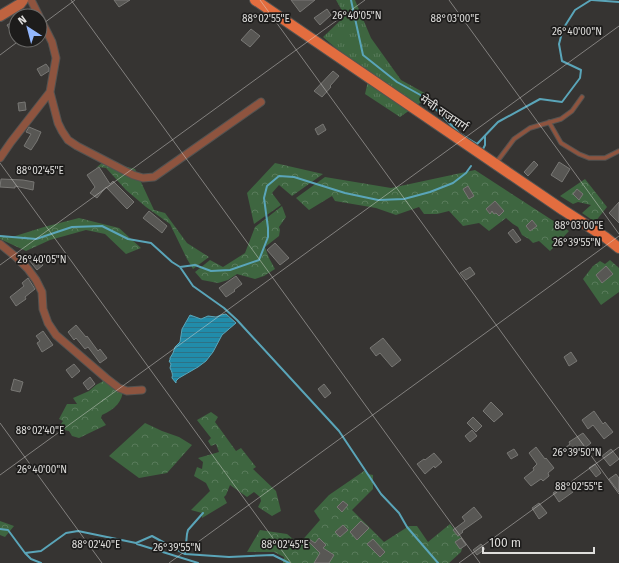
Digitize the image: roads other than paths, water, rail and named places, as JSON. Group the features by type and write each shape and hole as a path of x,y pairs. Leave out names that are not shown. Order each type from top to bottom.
{"main road":[{"name":"मेची राजमार्ग","path":"255,0 605,237 619,248"}],"street":[{"path":"0,16 20,4 23,0"},
{"path":"48,34 56,58 50,92 62,131 68,140 77,146 133,175 143,178 154,177 261,102"},
{"path":"0,158 50,92"},
{"path":"0,244 16,256 36,280 42,292 43,309 48,323 56,335 119,388 127,391 142,390"}],"lane":[{"path":"496,164 514,139 530,128 561,119 572,111 582,97"},
{"path":"549,122 561,143 584,156 589,158 605,158 619,151"}],"water":[{"path":"226,314 236,323 222,335 213,352 206,361 179,378 176,383 172,378 170,368 171,364 169,361 175,347 180,342 182,329 190,315 201,319 208,316 216,317"}],"waterway":[{"path":"351,0 363,55 397,82 424,97 459,133 477,144 498,122 540,99 562,102 580,78 581,70 562,61 559,44 563,29 575,10 591,0"},
{"path":"592,0 619,2"},
{"path":"482,151 485,145 485,136"},
{"path":"0,236 36,239 72,227 102,226 128,239 151,243 172,262 180,267 195,265 211,271 230,270 259,260 268,237 264,198 267,186 279,176 294,177 345,193 378,200 404,199 430,192 453,183 466,173 471,166"},
{"path":"180,267 193,286 224,308 237,320 339,431 381,494 399,513 407,527 438,563"},
{"path":"185,554 188,530 203,513"},
{"path":"0,529 8,530 25,553 41,551 66,533 78,531 136,543 152,536 185,554 229,557 273,555 289,563"},
{"path":"137,544 198,563"},
{"path":"25,553 31,559 41,563"}]}
